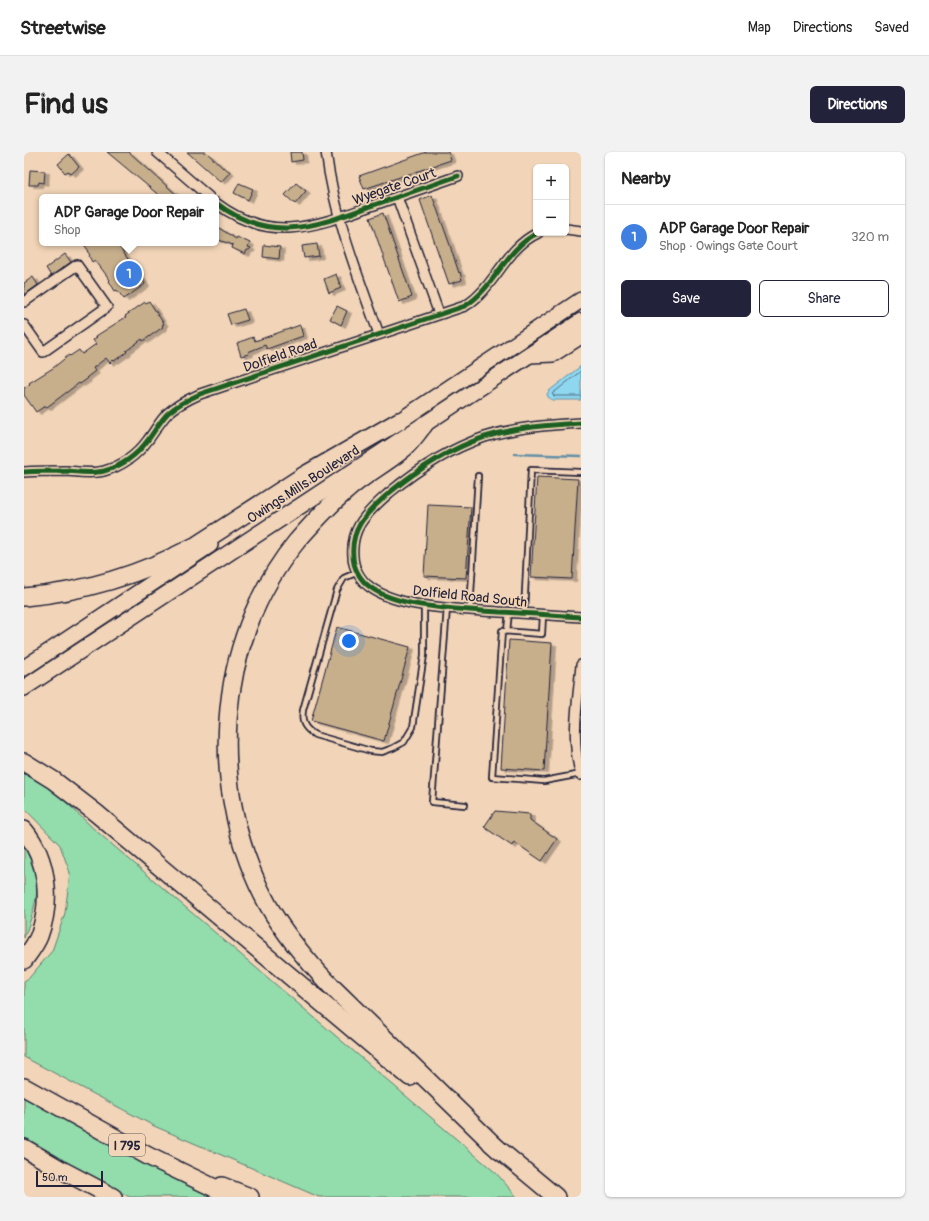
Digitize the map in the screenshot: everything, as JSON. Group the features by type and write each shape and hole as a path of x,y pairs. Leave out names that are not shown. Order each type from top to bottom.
{"highway":[{"path":"24,598 57,594 103,584 143,570 181,554 305,475 399,421"},
{"path":"424,425 403,449 362,477 328,508 296,543 271,581 247,632 236,668 231,693 228,721 227,739 229,779 235,819 248,861 269,906 289,937 304,957 331,986 500,1150"},
{"path":"24,762 53,780 96,813 375,1048 556,1197"},
{"path":"24,830 30,837 40,857 45,876 47,894 45,916 38,938 24,960"},
{"name":"I 795","path":"24,1087 135,1149 233,1197"},
{"path":"24,1148 113,1197"},
{"path":"204,1184 224,1186 250,1197"}],"main road":[{"name":"Owings Mills Boulevard","path":"24,668 581,300"},
{"path":"200,572 260,523 581,310"},
{"name":"Owings Mills Boulevard","path":"24,688 581,321"},
{"path":"530,355 553,354 581,336"}],"street":[{"path":"157,152 206,194"},
{"path":"326,152 329,176 338,218 379,334"},
{"name":"Wyegate Court","path":"219,205 243,220 268,227 304,228 338,218 458,176"},
{"name":"Wyegate Court","path":"397,197 439,314"},
{"path":"569,229 581,231"},
{"name":"Dolfield Road","path":"24,472 102,472 132,457 141,449 169,412 200,394 465,306 475,300 521,244 533,235"},
{"path":"24,302 77,265 107,307 43,352 24,325"},
{"name":"Dolfield Road South","path":"581,423 540,426 504,432 465,445 447,453 419,470 381,500 366,515 360,523 353,540 352,549 353,559 363,580 378,592 402,600 447,608 581,617"},
{"path":"580,770 575,745 581,665"}],"lane":[{"path":"524,613 531,470 581,472"},
{"path":"470,610 478,476"},
{"path":"358,572 344,578 337,590 302,710 303,723 308,730 315,735 382,752 404,742 413,727 424,655 424,605"},
{"path":"447,608 432,802 465,805"},
{"path":"507,631 509,612"},
{"path":"543,615 542,634 502,631 492,777 544,781 580,770"}],"green space":[{"path":"24,770 47,784 94,829 496,1173 517,1197 319,1197 154,1126 24,1057 24,981 29,978 52,951 65,913 70,873 60,845 24,808"},
{"path":"24,847 33,864 36,874 37,889 35,903 24,938"},
{"path":"24,1094 222,1197 130,1197 60,1163 24,1141"}],"water":[{"path":"581,366 581,400 552,400 548,397 547,394 549,391"}],"building":[{"path":"107,152 129,152 176,194 157,194"},
{"path":"187,152 206,152 223,168 224,167 230,172 221,182"},
{"path":"290,152 302,152 303,160 291,162"},
{"path":"426,152 448,152 451,160 364,189 359,176"},
{"path":"69,154 79,167 71,174 68,171 65,173 58,164"},
{"path":"30,170 45,171 44,183 39,182 38,185 29,185"},
{"path":"239,183 253,189 248,200 234,193"},
{"path":"296,183 306,191 295,204 285,195"},
{"path":"432,195 462,280 449,284 420,200"},
{"path":"383,213 412,297 399,302 370,218"},
{"path":"219,228 236,239 237,237 250,243 248,247 251,248 247,250 245,254 232,248 233,245 219,240"},
{"path":"317,244 319,256 304,258 302,246"},
{"path":"264,245 280,247 279,259 263,257"},
{"path":"85,246 119,246 134,268 136,267 145,284 124,299 117,290 115,291 109,281 110,280 95,260 92,262 87,251 88,250"},
{"path":"65,254 71,262 51,276 46,268"},
{"path":"336,274 341,288 329,293 324,279"},
{"path":"33,277 38,285 24,295 24,283"},
{"path":"149,301 164,324 162,325 163,327 143,341 142,339 114,361 113,360 110,363 106,358 93,368 95,371 86,378 87,379 80,384 79,383 47,407 45,406 36,412 24,395 24,388 30,384 29,383 53,368 69,355 70,356 79,350 82,354 96,344 93,340 97,337 96,336 126,317 125,316 145,302 146,303"},
{"path":"337,306 347,311 341,325 330,319"},
{"path":"244,309 248,320 231,325 227,314"},
{"path":"300,325 303,336 267,349 265,345 248,352 249,354 241,356 237,343 253,337 255,341"},
{"path":"537,477 578,479 572,579 531,577"},
{"path":"428,505 471,507 466,578 424,576"},
{"path":"337,627 410,647 384,741 311,721"},
{"path":"509,640 552,643 544,771 501,768"},
{"path":"495,811 530,814 530,820 557,839 542,861 514,842 512,846 484,827"}],"waterway":[{"path":"515,454 581,456"}],"cycle path":[{"path":"219,205 236,216 255,224 274,228 292,228 330,220 458,176"},
{"path":"24,472 67,471 90,473 111,469 129,459 139,450 168,413 187,400 200,394 465,306 484,289 517,248 533,236"},
{"path":"581,423 521,429 485,437 459,447 434,460 400,484 370,511 360,524 353,543 353,560 363,581 382,594 397,600 450,609 581,617"}],"place":[{"name":"ADP Garage Door Repair","path":"129,274"}]}
